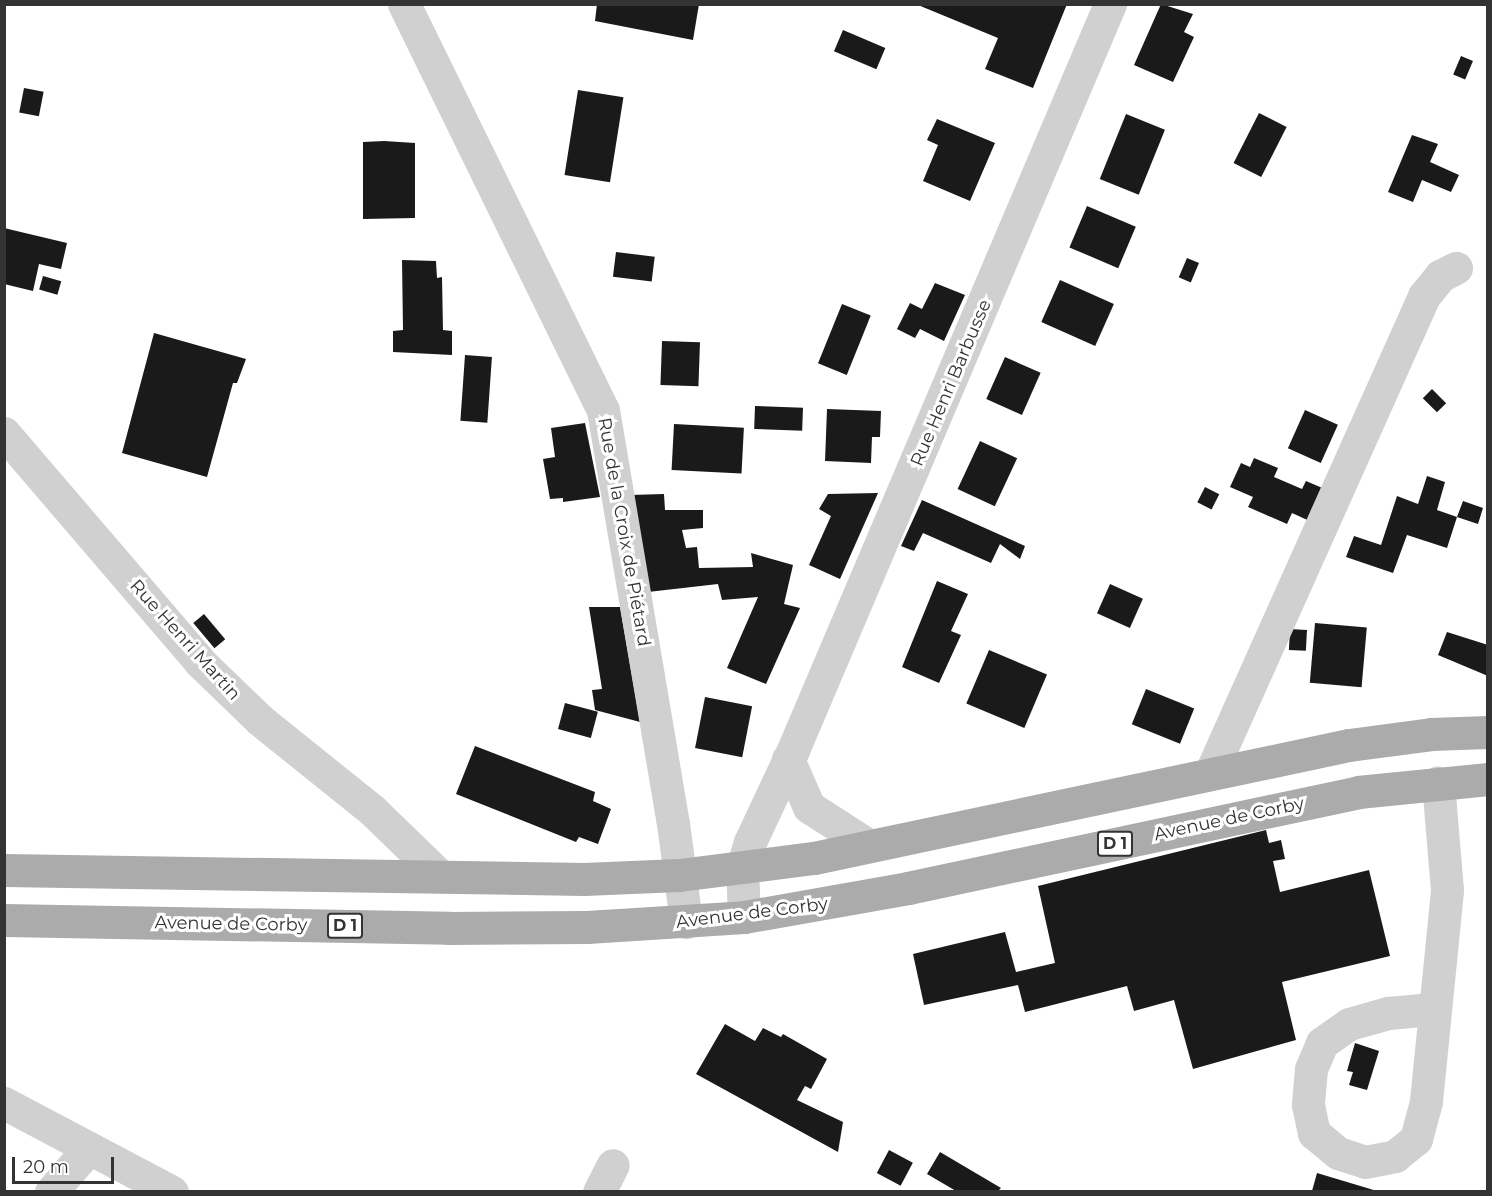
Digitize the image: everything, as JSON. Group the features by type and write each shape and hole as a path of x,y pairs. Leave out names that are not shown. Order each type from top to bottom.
{"main road":[{"path":"4,870 584,879 680,876 870,846 1349,745 1431,734 1488,732"},
{"name":"Avenue de Corby","path":"4,920 449,928 686,922 744,917 896,891 1358,792 1438,782 1488,779"}],"street":[{"name":"Rue de la Croix de Piétard","path":"404,4 603,410 686,922"},
{"name":"Rue Henri Barbusse","path":"744,917 742,868 750,842 788,759 1110,4"},
{"path":"1210,774 1424,296 1440,276 1456,268"},
{"name":"Rue Henri Martin","path":"4,433 200,662 260,720 372,810 440,876"},
{"path":"788,759 809,807 870,846"},
{"path":"1432,1009 1388,1013 1349,1024 1322,1043 1311,1069 1308,1105 1314,1132 1338,1153 1365,1162 1395,1156 1416,1139 1426,1101 1432,1009 1447,890 1438,782"},
{"path":"4,1103 172,1191"},
{"path":"51,1191 89,1148"}],"building":[{"path":"597,4 699,4 693,40 595,21"},
{"path":"1067,4 1033,88 985,69 998,38 918,5"},
{"path":"1161,4 1193,14 1184,32 1194,37 1173,82 1134,65"},
{"path":"843,30 885,48 876,69 834,51"},
{"path":"1461,56 1473,61 1465,79 1453,74"},
{"path":"24,88 44,92 39,116 19,113"},
{"path":"578,90 623,97 610,182 565,175"},
{"path":"1259,113 1287,127 1261,177 1234,163"},
{"path":"1126,114 1165,130 1139,195 1100,179"},
{"path":"937,119 995,143 970,201 923,181 938,145 927,140"},
{"path":"1412,135 1438,144 1430,162 1459,175 1451,192 1422,180 1413,202 1388,192"},
{"path":"363,142 415,143 415,218 363,219"},
{"path":"1087,206 1136,227 1118,268 1069,247"},
{"path":"4,228 67,243 61,269 39,264 33,291 4,284"},
{"path":"616,252 655,257 652,282 613,277"},
{"path":"1187,258 1199,263 1191,282 1179,277"},
{"path":"402,260 436,261 437,278 442,277 443,330 452,331 452,355 393,352 393,331 403,330"},
{"path":"43,276 61,281 57,295 39,289"},
{"path":"1060,280 1114,304 1095,346 1041,322"},
{"path":"935,283 965,295 944,341 920,329 915,338 897,329 910,303 922,309"},
{"path":"842,304 871,316 847,375 818,363"},
{"path":"154,333 246,359 237,383 233,383 207,477 122,453"},
{"path":"662,341 700,342 698,386 660,385"},
{"path":"465,355 492,357 487,423 460,421"},
{"path":"1005,357 1041,373 1022,415 986,399"},
{"path":"1432,389 1446,403 1437,412 1423,398"},
{"path":"755,406 803,408 802,431 754,429"},
{"path":"827,409 881,411 880,437 872,437 871,463 825,461"},
{"path":"1305,410 1338,425 1321,463 1288,448"},
{"path":"585,423 600,497 563,502 563,498 550,499 543,459 555,457 551,428"},
{"path":"674,424 744,428 741,474 672,470"},
{"path":"980,441 1017,458 995,506 958,489"},
{"path":"1254,458 1278,468 1274,477 1302,489 1306,481 1327,490 1314,523 1292,513 1287,524 1248,507 1253,497 1230,487 1241,463 1250,467"},
{"path":"1427,476 1445,482 1437,510 1457,517 1447,548 1407,535 1393,573 1346,557 1354,536 1381,545 1397,496 1418,504"},
{"path":"1205,487 1219,494 1212,509 1197,502"},
{"path":"878,493 840,579 809,565 831,516 819,509 828,494"},
{"path":"664,494 665,510 703,510 703,528 682,530 686,548 697,547 699,568 753,567 751,553 793,565 784,604 800,608 766,684 727,668 758,597 722,600 718,584 648,592 630,495"},
{"path":"922,500 1025,546 1020,559 1000,544 991,563 923,533 914,551 901,546"},
{"path":"1463,501 1483,508 1478,524 1457,517"},
{"path":"937,581 968,594 951,631 961,635 939,683 902,667"},
{"path":"1110,584 1143,599 1130,628 1097,613"},
{"path":"589,607 620,607 640,722 595,710 592,690 602,689"},
{"path":"204,614 225,639 214,648 193,623"},
{"path":"1315,623 1367,628 1362,687 1310,683"},
{"path":"1290,629 1307,630 1306,651 1289,650"},
{"path":"1447,632 1488,645 1488,676 1438,655"},
{"path":"989,650 1047,675 1024,728 966,703"},
{"path":"1146,689 1194,708 1180,744 1132,724"},
{"path":"705,697 752,706 742,757 695,748"},
{"path":"565,703 598,712 591,738 558,729"},
{"path":"475,746 595,792 593,801 611,809 598,844 579,837 576,842 456,794"},
{"path":"1266,830 1269,843 1281,840 1285,859 1273,861 1280,892 1369,870 1390,956 1282,982 1296,1040 1193,1069 1174,1000 1134,1011 1127,986 1025,1012 1018,985 924,1005 913,954 1005,932 1016,972 1055,963 1038,886"},
{"path":"725,1024 755,1041 763,1028 781,1037 783,1034 827,1059 811,1089 805,1086 797,1100 843,1122 838,1152 696,1074"},
{"path":"1355,1043 1379,1051 1367,1090 1349,1085 1353,1072 1347,1071"},
{"path":"889,1150 913,1163 901,1186 877,1173"},
{"path":"940,1152 1001,1188 998,1191 956,1191 927,1174"},
{"path":"1317,1173 1377,1191 1312,1191"}]}
